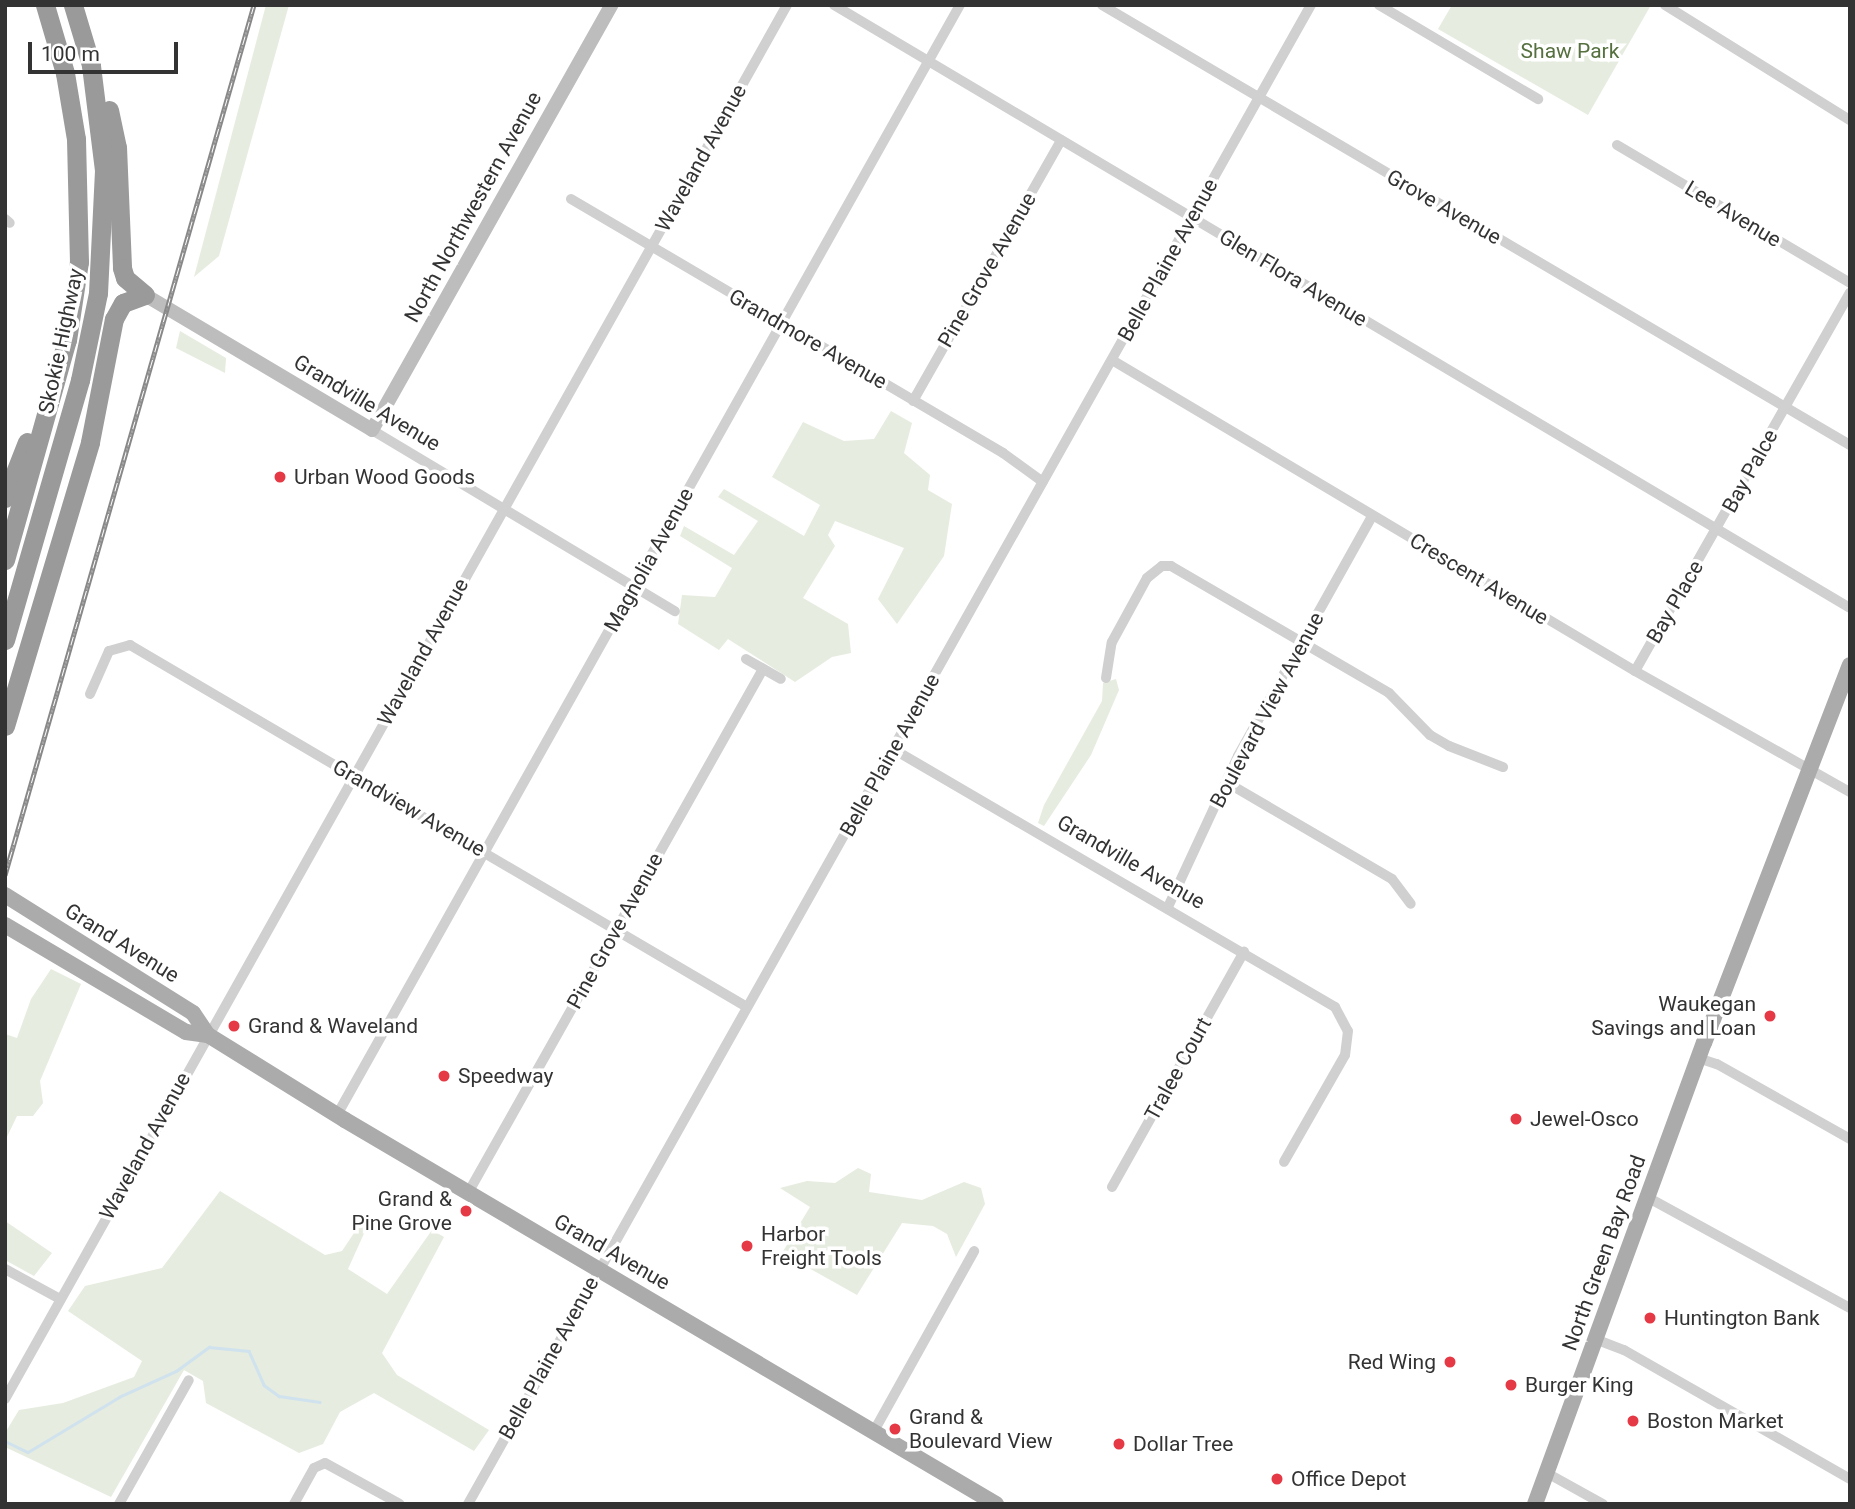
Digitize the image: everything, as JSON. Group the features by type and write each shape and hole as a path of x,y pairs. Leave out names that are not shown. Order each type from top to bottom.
{"highway":[{"name":"Skokie Highway","path":"5,560 67,340 79,262 80,172 67,84 45,5"},
{"name":"Skokie Highway","path":"5,640 77,391 98,293 104,170 97,104 76,14"},
{"path":"5,726 90,442 114,319 123,303 145,295 125,278 122,268 117,147 76,14"},
{"path":"26,653 91,373 98,293"},
{"path":"5,498 67,340"}],"main road":[{"name":"North Green Bay Road","path":"1535,1504 1699,1058 1850,664"},
{"name":"Grand Avenue","path":"5,895 193,1013 208,1035 337,1115 996,1504"},
{"name":"Grand Avenue","path":"5,925 186,1032 208,1035"}],"street":[{"name":"North Northwestern Avenue","path":"372,430 611,5"},
{"name":"Waveland Avenue","path":"5,1399 787,5"},
{"name":"Glen Flora Avenue","path":"834,5 1716,532 1850,608"},
{"name":"Magnolia Avenue","path":"337,1115 960,5"},
{"name":"Grove Avenue","path":"1102,5 1850,445"},
{"name":"Belle Plaine Avenue","path":"468,1504 1311,5"},
{"path":"1379,5 1538,99"},
{"path":"1665,5 1850,120"},
{"name":"Pine Grove Avenue","path":"913,401 1061,140"},
{"name":"Lee Avenue","path":"1616,145 1850,283"},
{"name":"Grandmore Avenue","path":"570,199 913,401 1043,482"},
{"path":"1785,409 1850,293"},
{"name":"Grandville Avenue","path":"145,295 502,511 675,611"},
{"name":"Crescent Avenue","path":"1112,360 1635,671 1850,792"},
{"name":"Bay Palce","path":"1716,532 1785,409"},
{"name":"Boulevard View Avenue","path":"1168,907 1191,866 1226,782 1372,516"},
{"name":"Bay Place","path":"1635,671 1716,532"},
{"path":"1106,678 1117,629 1147,578 1162,566 1180,569 1389,693 1430,735 1503,767"},
{"name":"Grandview Avenue","path":"90,694 109,651 130,645 747,1007"},
{"path":"746,659 781,680"},
{"name":"Pine Grove Avenue","path":"468,1193 763,669"},
{"name":"Grandville Avenue","path":"893,749 1331,1003 1343,1017 1348,1031 1345,1055 1284,1162"},
{"path":"1226,782 1392,879 1411,904"},
{"name":"Tralee Court","path":"1112,1187 1244,952"},
{"path":"1699,1058 1717,1063 1850,1139"},
{"path":"1647,1197 1850,1308"},
{"path":"874,1431 974,1251"},
{"path":"5,1269 60,1300"},
{"path":"1595,1339 1624,1350 1850,1479"},
{"path":"119,1504 190,1380"},
{"path":"294,1504 314,1468 325,1463 400,1504"},
{"path":"1547,1473 1603,1504"}],"green space":[{"path":"266,5 289,5 219,256 194,277"},
{"name":"Shaw Park","path":"1452,5 1651,5 1588,115 1438,29"},
{"path":"180,331 226,358 225,373 176,348"},
{"path":"891,411 912,423 904,453 930,475 928,490 952,504 944,556 897,624 878,599 904,548 835,521 828,535 835,546 803,598 848,624 851,653 832,657 795,682 728,639 719,650 678,624 682,595 715,597 732,568 680,536 684,526 734,555 758,521 718,497 724,489 804,536 820,505 772,477 803,422 844,441 874,439"},
{"path":"1116,679 1119,690 1091,755 1044,826 1038,823 1044,805 1102,701 1103,683"},
{"path":"51,969 81,984 40,1081 43,1103 33,1116 17,1116 5,1141 5,1034 17,1038 31,999"},
{"path":"858,1168 871,1174 869,1192 922,1200 964,1182 981,1188 985,1204 956,1257 947,1234 933,1226 902,1223 857,1295 782,1253 810,1207 780,1188 807,1181 835,1183"},
{"path":"220,1191 325,1255 342,1251 366,1215 371,1218 348,1269 387,1294 432,1230 444,1237 382,1353 397,1375 489,1430 474,1451 374,1393 340,1412 323,1444 299,1453 206,1403 203,1381 184,1370 111,1497 5,1447 5,1433 19,1410 63,1403 134,1377 142,1361 68,1311 85,1286 162,1268"},
{"path":"5,1221 52,1253 34,1276 5,1260"}],"waterway":[{"path":"5,1441 28,1452 119,1397 176,1371 209,1347 249,1351 264,1385 279,1396 320,1402"}],"railway":[{"path":"5,875 254,5"}],"place":[{"name":"Urban Wood Goods","path":"280,477"},
{"name":"Waukegan Savings and Loan","path":"1770,1016"},
{"name":"Grand & Waveland","path":"234,1026"},
{"name":"Speedway","path":"444,1076"},
{"name":"Jewel-Osco","path":"1516,1119"},
{"name":"Grand & Pine Grove","path":"466,1211"},
{"name":"Harbor Freight Tools","path":"747,1246"},
{"name":"Huntington Bank","path":"1650,1318"},
{"name":"Red Wing","path":"1450,1362"},
{"name":"Burger King","path":"1511,1385"},
{"name":"Boston Market","path":"1633,1421"},
{"name":"Grand & Boulevard View","path":"895,1429"},
{"name":"Dollar Tree","path":"1119,1444"},
{"name":"Office Depot","path":"1277,1479"}]}
